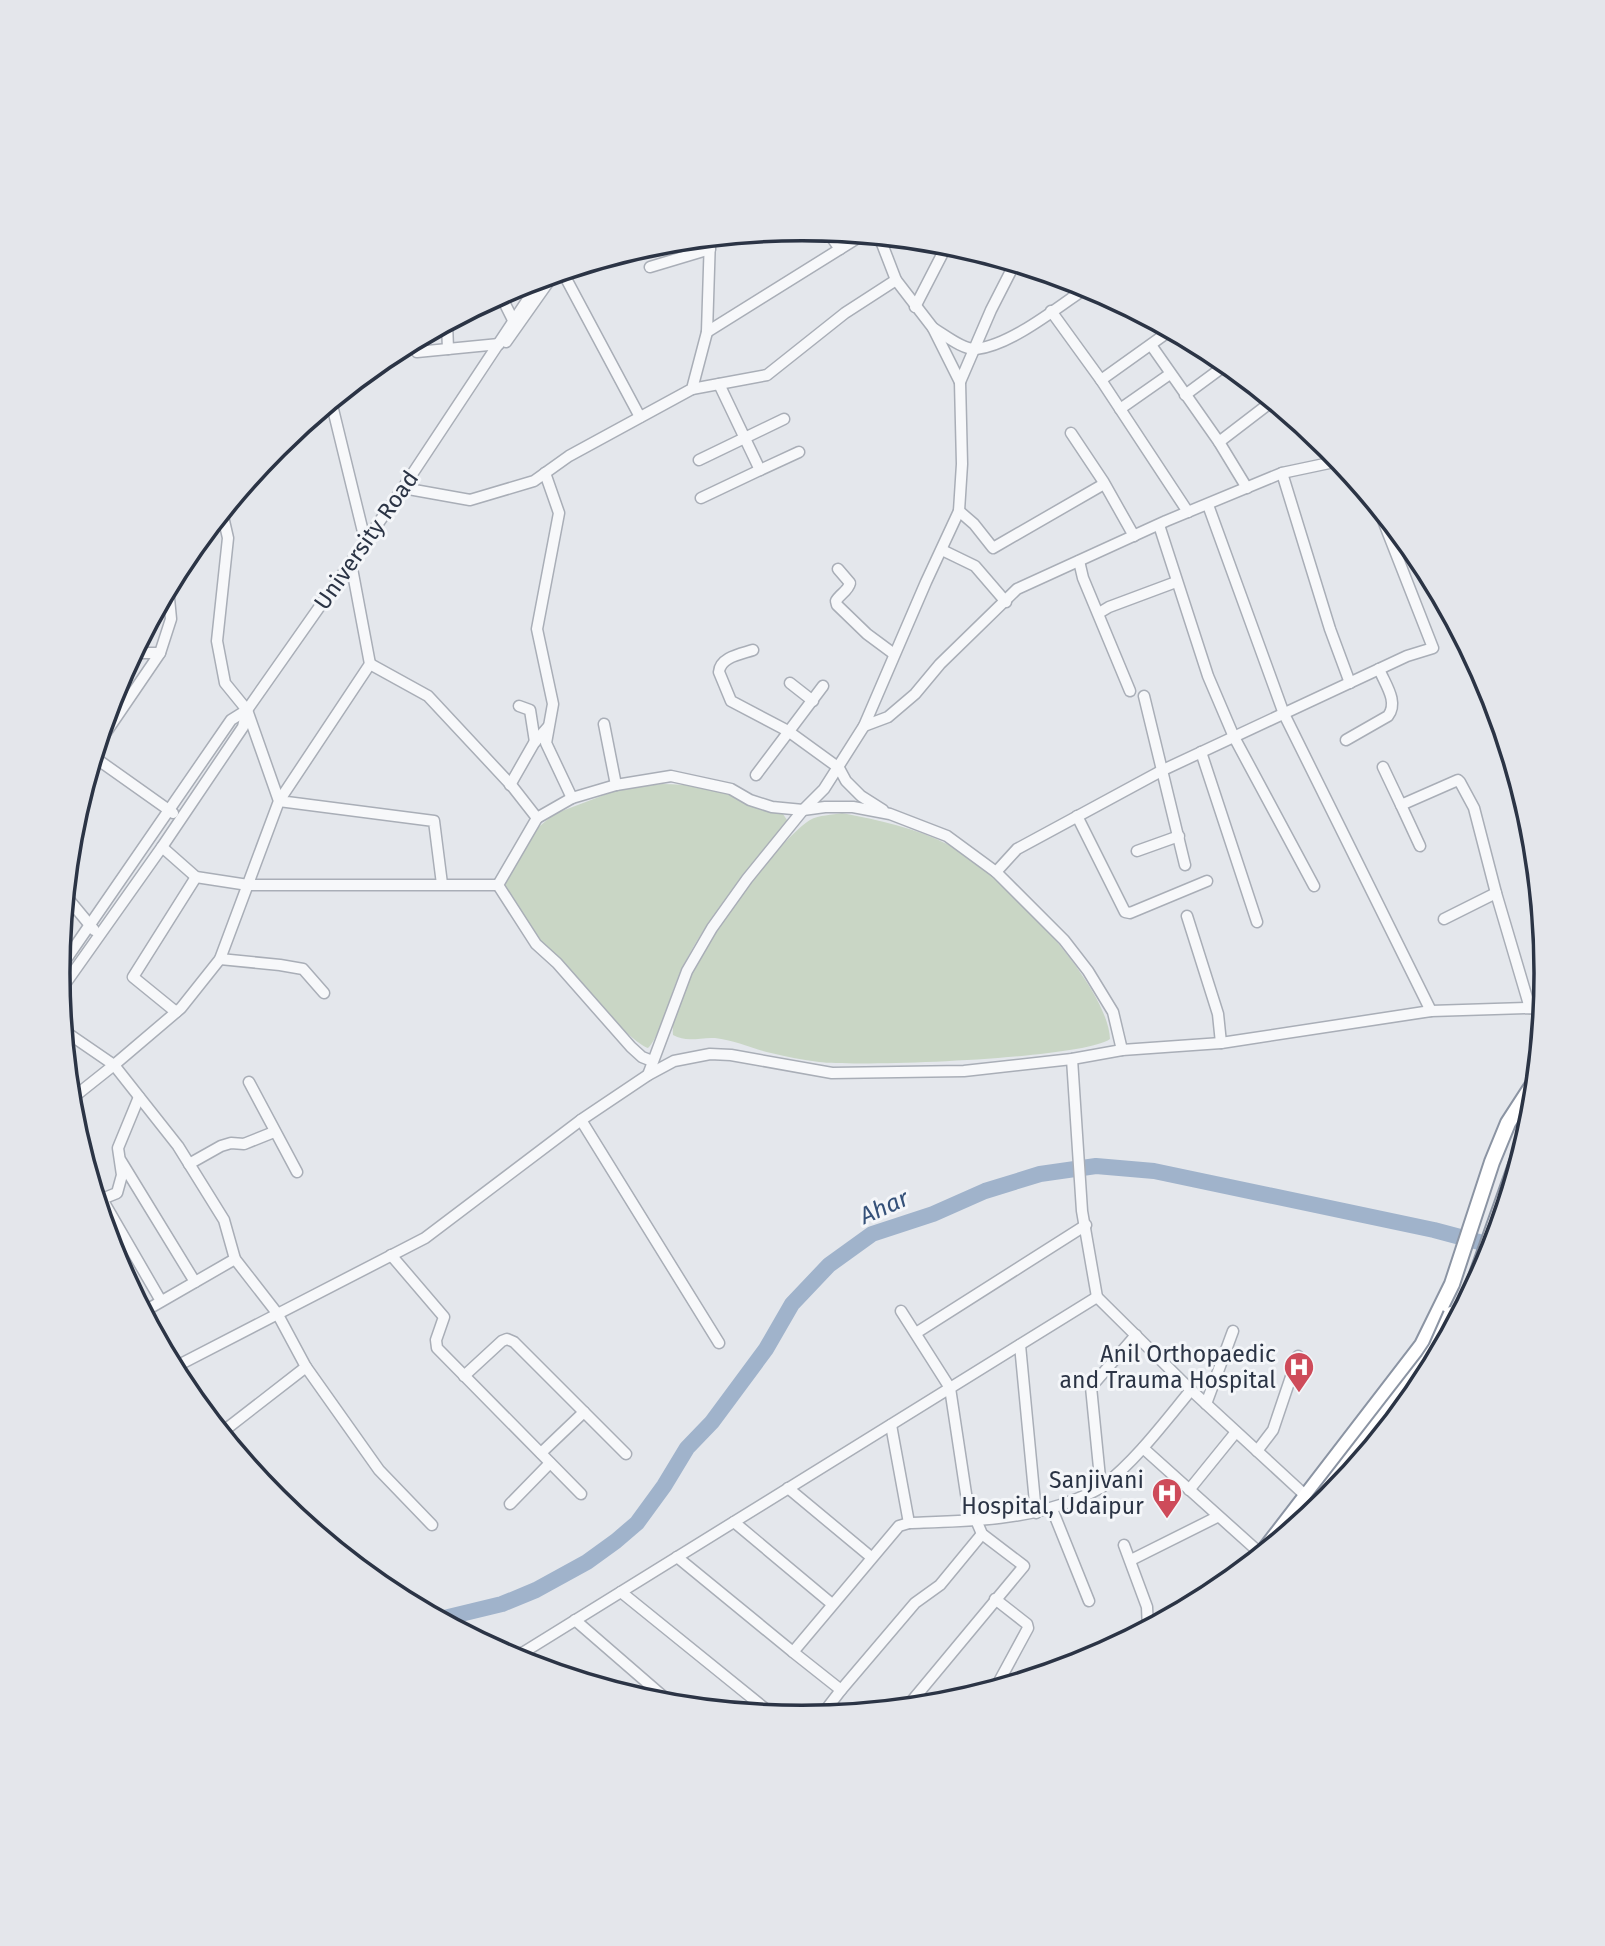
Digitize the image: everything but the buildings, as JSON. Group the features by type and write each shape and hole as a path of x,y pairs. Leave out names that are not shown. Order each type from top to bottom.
{"highway":[{"path":"1284,1525 1422,1345 1452,1284 1492,1162 1508,1124 1524,1099"},
{"path":"1451,1312 1452,1284"},
{"path":"1361,1446 1406,1389"}],"street":[{"path":"835,242 840,249"},
{"path":"707,332 851,242"},
{"path":"648,1075 687,971 712,928 747,879 803,810 824,789 864,726 959,511 962,464 960,382 933,328 896,280 882,245"},
{"path":"692,389 707,332 710,247"},
{"path":"650,267 695,249"},
{"path":"915,307 942,255"},
{"path":"960,382 1011,271"},
{"path":"566,279 640,417"},
{"path":"403,488 470,500 534,481 569,456 692,389 767,375 845,313 896,280"},
{"name":"University Road","path":"483,369 520,325 545,287"},
{"name":"University Road","path":"70,977 181,819 243,727 247,710 403,488 531,292"},
{"path":"933,328 954,341 975,349 1013,337 1077,294"},
{"path":"505,304 513,320"},
{"path":"1051,311 1101,380 1188,512"},
{"path":"447,333 448,349"},
{"path":"1101,380 1163,336"},
{"path":"417,351 499,344"},
{"path":"1151,345 1219,442 1247,488"},
{"path":"1185,395 1218,371"},
{"path":"1120,409 1170,374"},
{"path":"719,384 760,470"},
{"path":"1219,442 1266,406"},
{"path":"333,411 365,540"},
{"path":"699,460 784,419"},
{"path":"1071,433 1135,536"},
{"path":"701,498 799,452"},
{"path":"864,726 888,717 915,694 940,664 1017,589 1282,473 1328,463"},
{"path":"545,473 559,513 537,629 553,704 546,743 572,799"},
{"path":"1282,473 1330,629 1350,683"},
{"path":"959,511 974,524 993,548 1104,484"},
{"path":"1208,505 1284,714 1431,1011"},
{"path":"224,523 228,538 217,641 225,683 247,710 279,801"},
{"path":"1159,525 1208,676 1234,737 1314,886"},
{"path":"996,872 1017,849 1163,770 1407,656 1433,648 1388,532"},
{"path":"942,550 975,566 1006,601"},
{"path":"1079,561 1083,578 1130,691"},
{"path":"80,1092 176,1012 220,959 279,801 370,664 351,563"},
{"path":"838,569 850,583 836,601 837,605 867,634 894,654"},
{"path":"1099,613 1176,582"},
{"path":"118,715 160,653 171,619 170,604"},
{"path":"753,650 722,662 719,666 731,701 788,731 839,768 846,781 861,796 890,814"},
{"path":"144,653 160,653"},
{"path":"370,664 428,695 537,818"},
{"path":"1346,740 1392,711 1394,703 1379,669"},
{"path":"790,684 813,701"},
{"path":"756,775 823,686"},
{"path":"1144,696 1185,865"},
{"path":"519,706 530,710 535,742"},
{"name":"University Road","path":"71,954 231,720 247,710"},
{"path":"604,724 616,785"},
{"path":"510,785 535,742 549,727"},
{"path":"1201,752 1256,922"},
{"path":"101,762 181,819"},
{"path":"1383,766 1420,846"},
{"path":"498,885 537,818 572,799 616,785 671,776 732,789 750,800 772,807 803,810 853,807 890,814 947,836 996,872 1064,940 1088,971 1113,1012 1122,1050"},
{"path":"1401,805 1458,780 1460,782 1474,808 1530,1008"},
{"path":"279,801 435,821 442,884"},
{"path":"1077,816 1125,912 1208,881"},
{"path":"1136,851 1179,836"},
{"path":"162,847 196,877 248,885 498,885"},
{"path":"176,1012 133,977 196,877"},
{"path":"498,885 536,944 557,963 631,1047 642,1057 652,1061"},
{"path":"1444,919 1496,893"},
{"path":"74,905 100,934"},
{"path":"1187,916 1218,1014 1220,1042"},
{"path":"220,959 303,970 324,993"},
{"path":"183,1363 425,1238 580,1121 648,1075 674,1061 709,1054 731,1055 832,1073 964,1071 1072,1059 1122,1050 1220,1042 1431,1011 1534,1009"},
{"path":"73,1037 114,1065 139,1097 188,1164 224,1220 235,1259 277,1313 306,1367 379,1470 432,1525"},
{"path":"1072,1059 1082,1211 1097,1297 1191,1390 1306,1496"},
{"path":"249,1082 297,1172"},
{"path":"105,1196 117,1193 122,1175 118,1148 139,1097"},
{"path":"580,1121 719,1343"},
{"path":"188,1164 221,1146 231,1143 244,1144 274,1132"},
{"path":"121,1161 195,1282"},
{"path":"115,1224 161,1301"},
{"path":"916,1333 1086,1225"},
{"path":"391,1255 444,1317 436,1348 581,1494"},
{"path":"151,1307 235,1259"},
{"path":"525,1651 1097,1297"},
{"path":"901,1311 950,1388 973,1520 982,1534 1024,1566 916,1696"},
{"path":"1206,1404 1233,1331"},
{"path":"1101,1488 1091,1387 1136,1335"},
{"path":"464,1376 507,1339 514,1342 626,1454"},
{"path":"1020,1345 1036,1513"},
{"path":"1257,1451 1273,1430 1298,1356"},
{"path":"228,1427 306,1367"},
{"path":"793,1652 899,1526 1036,1513 1101,1488 1143,1448 1191,1390"},
{"path":"541,1453 584,1412"},
{"path":"891,1425 909,1523"},
{"path":"1189,1490 1236,1432"},
{"path":"1143,1448 1253,1550"},
{"path":"510,1504 550,1463"},
{"path":"788,1488 871,1557"},
{"path":"1052,1509 1089,1601"},
{"path":"1131,1560 1217,1517"},
{"path":"734,1522 832,1605"},
{"path":"830,1705 915,1603 940,1585 982,1534"},
{"path":"1124,1545 1147,1607 1148,1618"},
{"path":"677,1557 841,1690"},
{"path":"621,1592 756,1704"},
{"path":"995,1599 1027,1624 1028,1628 1001,1678"},
{"path":"575,1620 653,1689"}],"green space":[{"path":"662,784 719,790 783,814 787,820 786,828 725,900 698,939 677,980 656,1036 648,1048 625,1032 547,951 525,921 505,885 512,866 534,831 554,814 620,789"},
{"path":"842,813 897,825 936,839 970,858 995,878 1047,930 1071,960 1105,1016 1110,1039 1059,1052 1017,1056 922,1062 842,1063 789,1057 722,1039 688,1039 673,1035 676,1013 686,985 703,953 748,887 793,834 810,820"}],"waterway":[{"name":"Ahar","path":"453,1616 502,1604 536,1590 587,1562 616,1541 637,1523 687,1448 712,1422 766,1349 792,1304 829,1265 872,1234 933,1214 985,1191 1040,1174 1096,1166 1154,1171 1434,1230 1483,1243"}],"place":[{"name":"Anil Orthopaedic and Trauma Hospital","path":"1299,1394"},
{"name":"Sanjivani Hospital, Udaipur","path":"1167,1520"}]}
